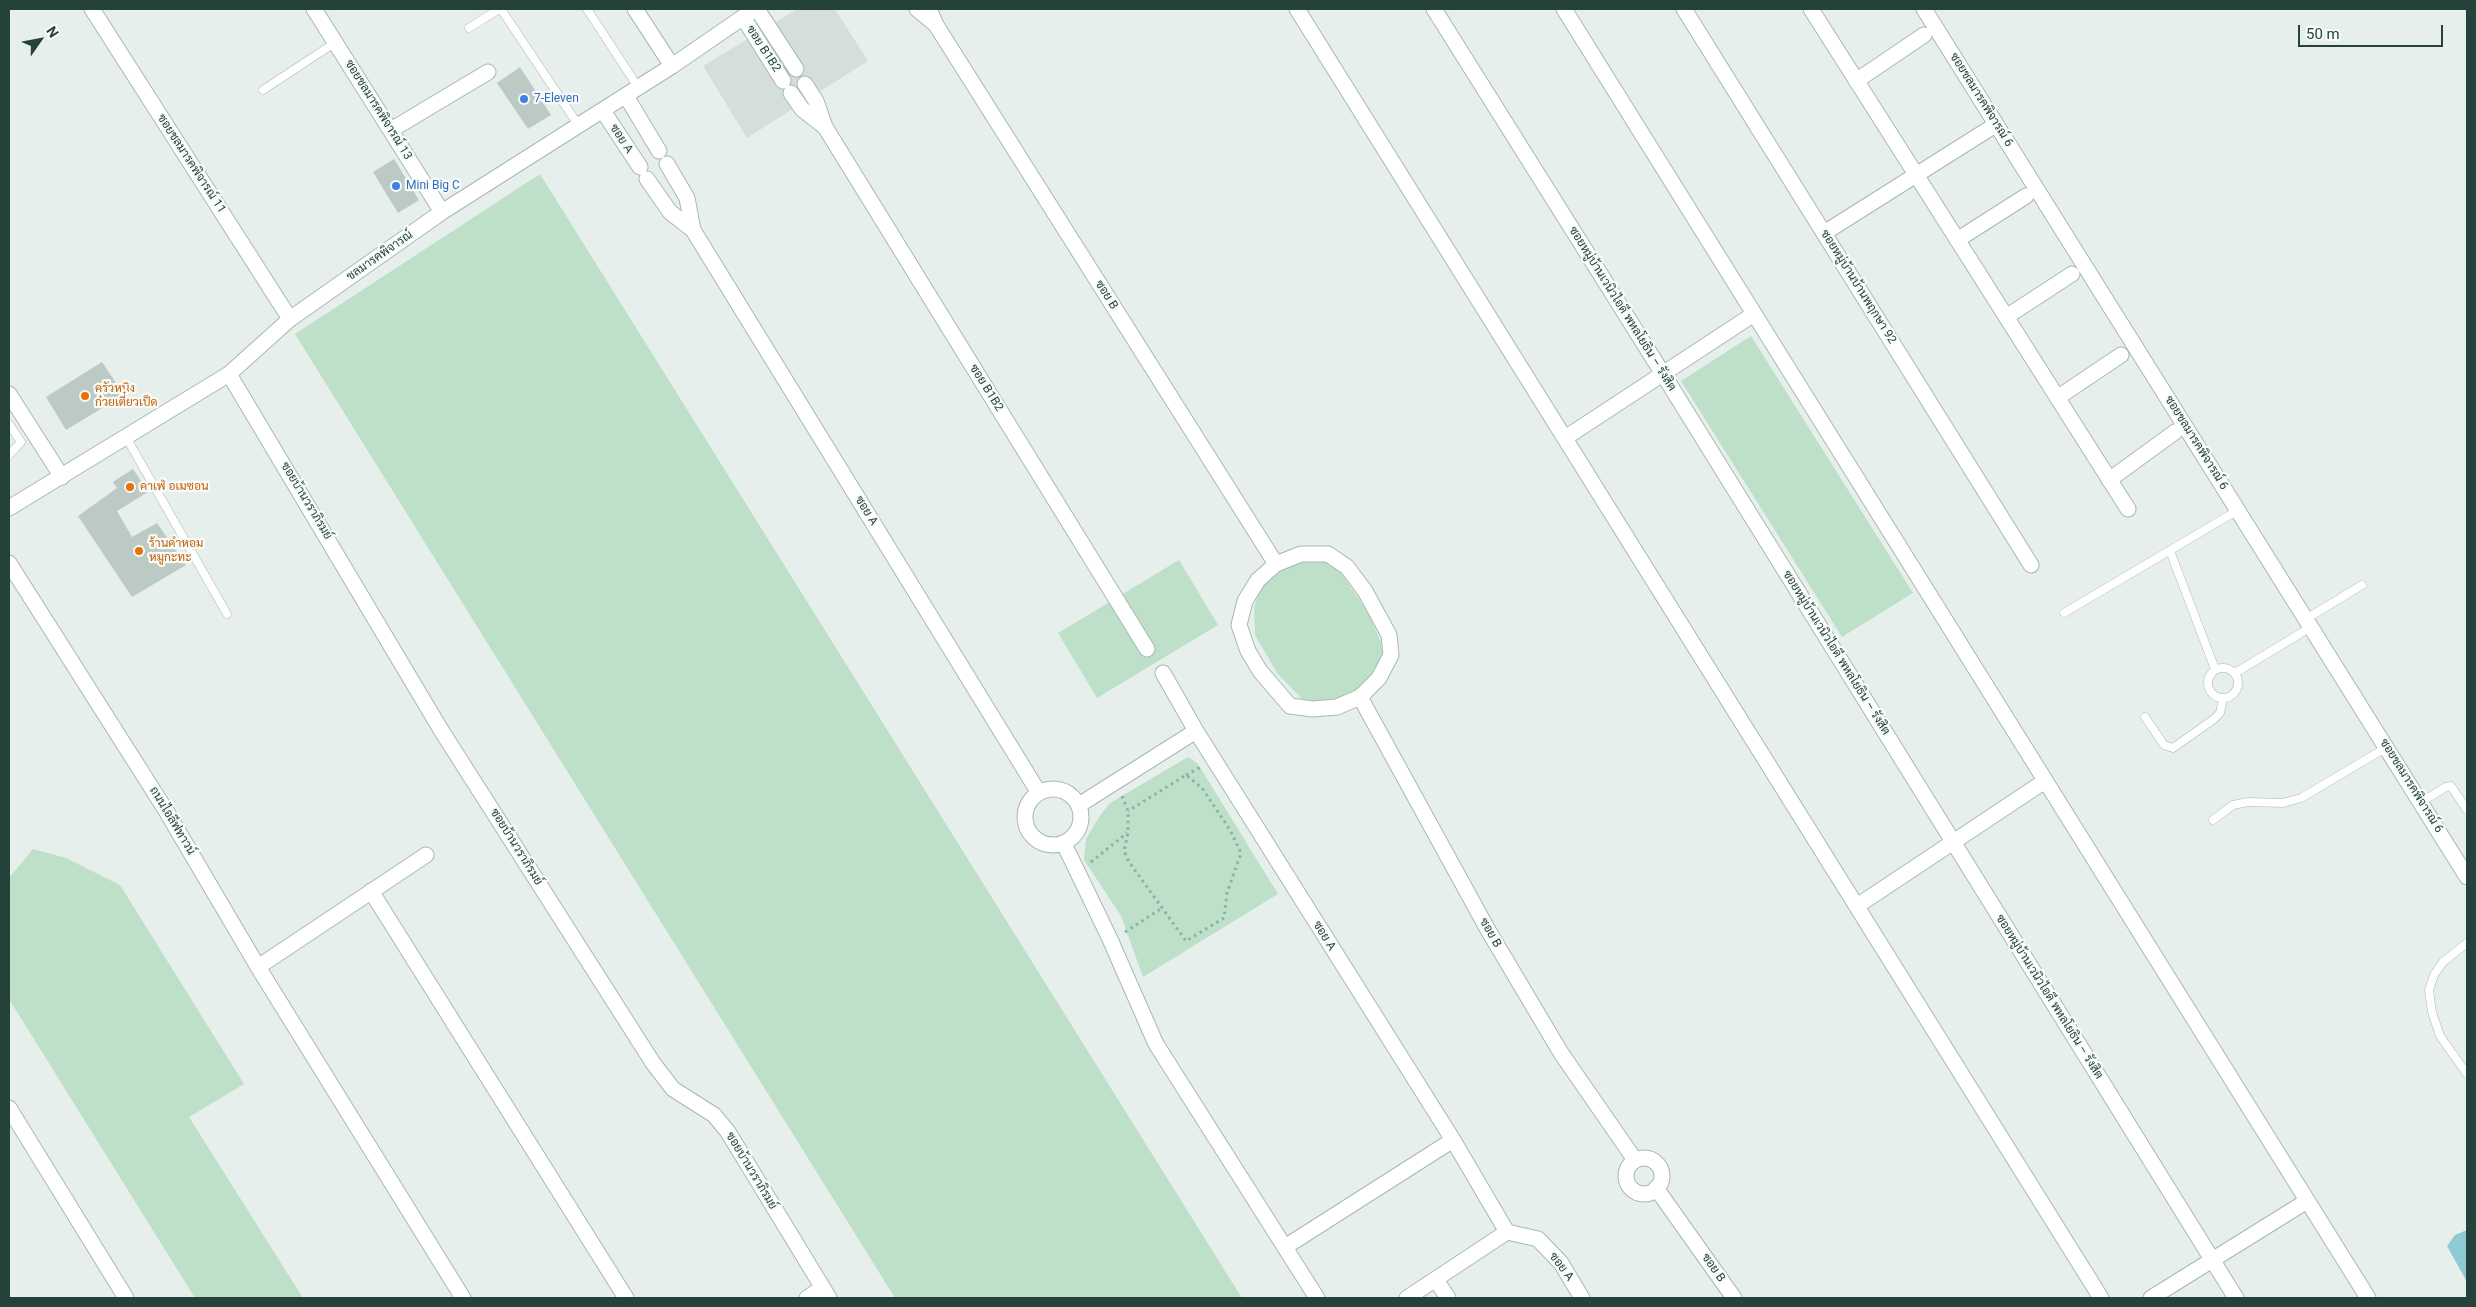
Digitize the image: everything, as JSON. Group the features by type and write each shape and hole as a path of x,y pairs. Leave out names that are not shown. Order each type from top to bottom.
{"street":[{"name":"ซอยชลมารคพิจารณ์ 11","path":"92,9 290,319"},
{"name":"ซอยชลมารคพิจารณ์ 13","path":"314,9 442,212"},
{"path":"635,9 672,66"},
{"name":"ชลมารคพิจารณ์","path":"9,508 228,374 290,319 442,212 603,111 756,9"},
{"name":"ซอย B1B2","path":"756,9 796,69"},
{"name":"ซอย B","path":"917,9 936,25"},
{"name":"ซอย B","path":"930,9 936,25 1276,564"},
{"path":"1297,9 2101,1298"},
{"name":"ซอยหมู่บ้านเวนิวไอดี พหลโยธิน – รังสิต","path":"1434,9 1663,374 2236,1298"},
{"path":"1564,9 2368,1298"},
{"name":"ซอยหมู่บ้านบ้านพฤกษา 92","path":"1684,9 2031,565"},
{"path":"1811,9 2128,509"},
{"name":"ซอยชลมารคพิจารณ์ 6","path":"1924,9 2467,877"},
{"name":"ซอย B1B2","path":"743,17 802,109 825,127"},
{"path":"1856,81 1924,35"},
{"path":"391,130 488,72"},
{"name":"ซอย B1B2","path":"805,84 816,101 825,127 1147,648"},
{"name":"ซอย A","path":"632,91 659,151"},
{"name":"ซอย A","path":"603,111 670,212 693,230"},
{"path":"1824,234 1989,129"},
{"name":"ซอย A","path":"667,164 686,198 693,230 1039,793"},
{"path":"1957,240 2026,196"},
{"path":"2006,317 2072,274"},
{"path":"1565,438 1754,314"},
{"path":"2057,398 2121,355"},
{"name":"ซอยบ้านวราภิรมย์","path":"228,374 441,730 648,1055 673,1090 714,1115 728,1132 825,1293"},
{"path":"9,394 62,477"},
{"path":"2109,480 2175,432"},
{"path":"1301,554 1328,554 1347,567 1365,591 1389,635 1391,655 1379,678 1360,697 1337,707 1313,709 1290,706 1260,670 1248,651 1239,625 1245,601 1249,594 1258,580 1276,564 1301,554"},
{"name":"ถนนไอลีฟทาวน์","path":"9,563 165,809 258,967 462,1298"},
{"name":"ซอย A","path":"1163,672 1196,731 1453,1140 1508,1232 1538,1239 1561,1263 1582,1298"},
{"name":"ซอย B","path":"1360,697 1488,930 1561,1053 1635,1160"},
{"path":"1078,804 1196,731"},
{"path":"1857,906 2045,781"},
{"path":"1048,789 1066,792 1078,804 1081,814 1078,832 1064,844 1045,844 1030,834 1025,816 1027,806 1039,793 1048,789"},
{"path":"1064,844 1110,940 1156,1044 1317,1298"},
{"path":"258,967 426,854"},
{"path":"371,891 626,1298"},
{"path":"9,1108 126,1298"},
{"path":"1284,1247 1453,1140"},
{"path":"1646,1158 1660,1168 1661,1179 1656,1188 1645,1194 1630,1186 1626,1175 1630,1164 1635,1160 1646,1158"},
{"name":"ซอย B","path":"1656,1188 1734,1298"},
{"path":"2151,1298 2307,1201"},
{"path":"1407,1298 1508,1232"},
{"path":"1436,1280 1448,1298"},
{"path":"806,1298 825,1293"}],"lane":[{"path":"469,28 500,9 579,126"},
{"path":"587,9 632,91"},
{"path":"263,90 336,42"},
{"path":"9,424 21,442 9,455"},
{"path":"126,438 227,614"},
{"path":"2064,613 2238,510"},
{"path":"2170,551 2215,669"},
{"path":"2235,673 2362,585"},
{"path":"2215,669 2229,669 2235,673 2238,679 2235,693 2223,699 2216,697 2208,687 2207,680 2215,669"},
{"path":"2145,717 2164,746 2173,748 2214,719 2220,713 2223,699"},
{"path":"2213,820 2233,805 2248,802 2283,802 2302,798 2386,747"},
{"path":"2421,802 2451,786 2467,810"},
{"path":"2467,943 2443,962 2434,974 2429,990 2432,1012 2440,1036 2467,1074"}],"path":[{"path":"1116,781 1128,811 1128,833 1124,851 1129,862 1186,941 1224,918 1226,893 1241,853 1230,830 1202,788 1186,776 1128,811"},
{"path":"1078,872 1128,833"},
{"path":"1110,940 1162,908"}],"shaded area":[{"path":"797,9 835,9 868,61 747,138 703,66"}],"green space":[{"path":"540,174 1242,1298 895,1298 295,334"},
{"path":"1751,336 1913,593 1842,637 1681,381"},
{"path":"1328,559 1344,577 1369,614 1383,647 1382,660 1373,678 1355,695 1328,704 1302,699 1277,673 1255,635 1254,608 1259,592 1271,572 1294,561"},
{"path":"1179,560 1218,625 1097,698 1058,633"},
{"path":"1188,757 1198,764 1278,894 1143,977 1121,916 1084,860 1086,839 1110,803"},
{"path":"33,849 66,858 120,885 244,1084 189,1117 303,1298 195,1298 9,999 9,878"}],"water":[{"path":"2467,1230 2467,1282 2447,1246 2455,1235"}],"building":[{"name":"7-Eleven","path":"520,67 551,115 528,129 497,83"},
{"name":"Mini Big C","path":"394,159 419,200 398,213 373,172"},
{"name":"ครัวหนิง ก๋วยเตี๋ยวเป็ด","path":"102,362 124,395 66,430 46,397"},
{"name":"ร้านคำหอม หมูกะทะ","path":"133,469 148,492 117,511 132,537 157,523 186,565 132,597 78,516 117,488 113,482"}],"place":[{"name":"7-Eleven","path":"524,99"},
{"name":"Mini Big C","path":"396,186"},
{"name":"ครัวหนิง ก๋วยเตี๋ยวเป็ด","path":"85,396"},
{"name":"คาเฟ่ อเมซอน","path":"130,487"},
{"name":"ร้านคำหอม หมูกะทะ","path":"139,551"}]}
